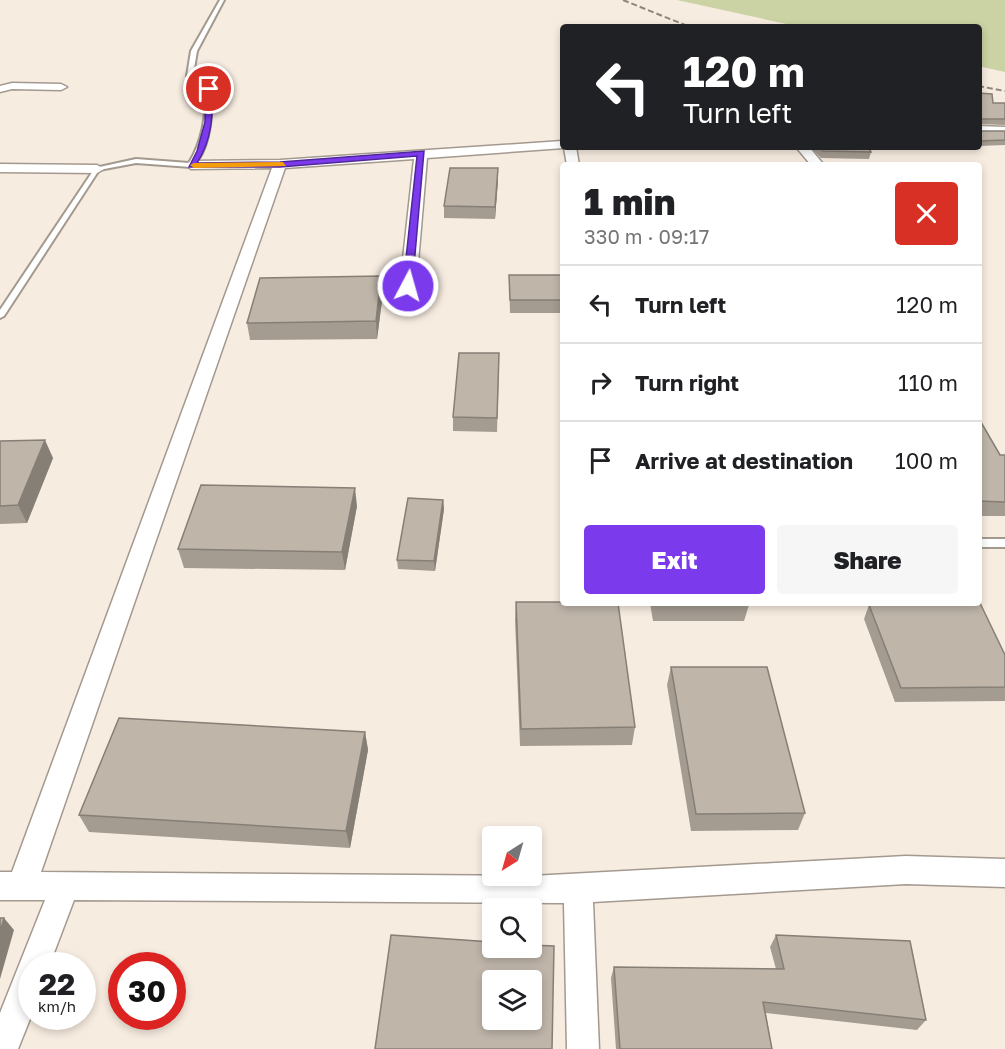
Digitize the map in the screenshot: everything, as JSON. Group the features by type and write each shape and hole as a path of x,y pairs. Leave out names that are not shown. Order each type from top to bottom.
{"street":[{"path":"0,89 12,86 61,87"},
{"path":"982,130 1005,131"},
{"path":"192,165 280,164 560,145"},
{"path":"805,150 815,162"},
{"path":"408,286 421,153"},
{"path":"280,164 10,887 64,889 578,889 906,870 1005,873"},
{"path":"0,168 97,169"},
{"path":"39,952 64,889"},
{"path":"578,889 583,1049"},
{"path":"2,1049 18,1008"}],"lane":[{"path":"0,316 97,169 136,161 192,165 201,151 209,122 209,89 190,76 194,51 222,0"},
{"path":"982,543 1005,543"}],"green space":[{"path":"677,0 1005,0 1005,72 982,67 982,24 786,24"}],"building":[{"path":"982,93 992,94 993,103 1005,103 1005,119 982,119"},
{"path":"982,131 1005,131 1005,140 982,141"},
{"path":"870,150 871,152 823,151"},
{"path":"450,168 498,168 495,207 444,206"},
{"path":"509,275 560,275 560,300 510,300"},
{"path":"381,276 376,321 247,323 260,278"},
{"path":"459,353 499,353 497,418 453,417"},
{"path":"982,424 1000,455 1005,455 1005,502 982,501"},
{"path":"45,440 18,505 0,506 0,441"},
{"path":"201,485 355,488 342,552 178,549"},
{"path":"408,498 443,500 434,561 397,560"},
{"path":"516,602 560,602 560,606 618,606 635,727 521,729"},
{"path":"869,606 981,606 1005,655 1005,687 901,688"},
{"path":"671,667 767,667 805,813 696,814"},
{"path":"119,718 365,732 346,831 79,815"},
{"path":"0,918 4,918 0,932"},
{"path":"391,935 482,941 482,958 542,958 542,945 554,946 552,1049 375,1049"},
{"path":"776,935 910,941 926,1020 763,1002 772,1049 620,1049 614,967 784,969"}],"railway":[{"path":"623,0 683,24"},
{"path":"982,87 1005,91"}],"slow traffic":[{"path":"194,165 283,164"}],"route":[{"path":"209,89 209,122 201,151 192,165 280,164 421,153 408,286"}]}
